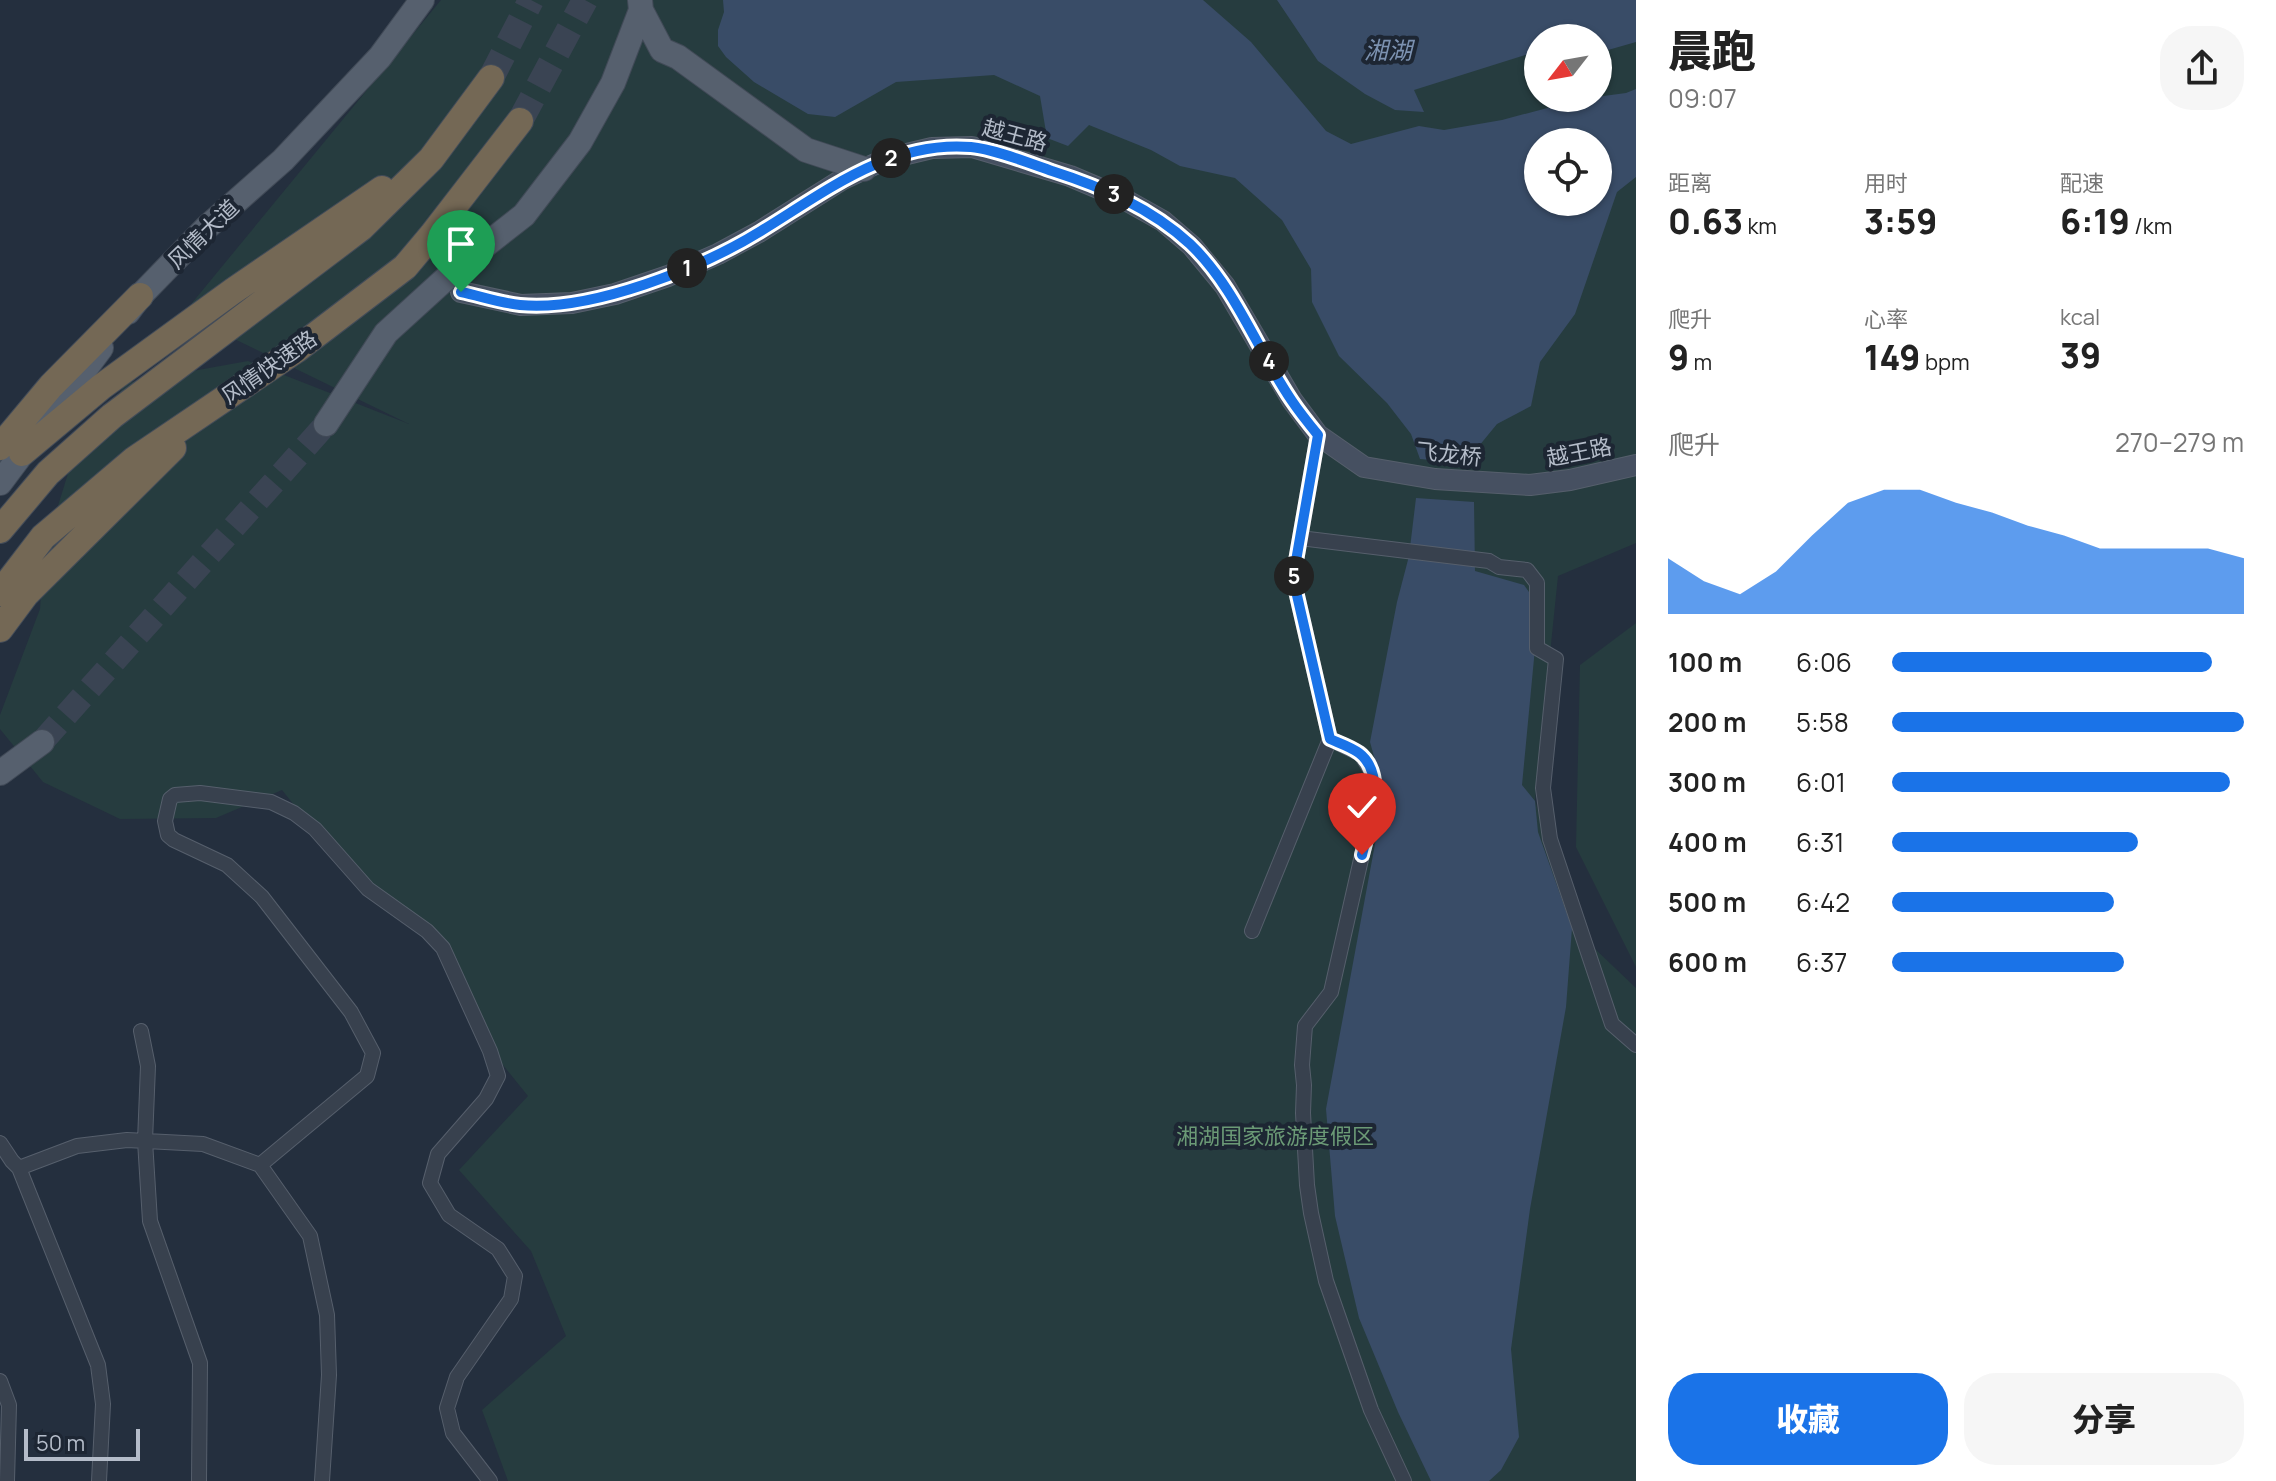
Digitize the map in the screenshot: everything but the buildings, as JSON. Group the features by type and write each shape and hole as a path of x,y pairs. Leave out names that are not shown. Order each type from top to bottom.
{"highway":[{"path":"0,530 48,473 112,416 361,228 431,159 491,78 394,180 11,450"},
{"name":"风情快速路","path":"0,593 43,537 135,459 296,350 405,267 520,121"},
{"path":"11,450 51,386 140,296"},
{"path":"0,629 26,594 218,403"}],"main road":[{"name":"风情大道","path":"140,296 206,228 283,160 380,57 422,0"},
{"path":"641,5 670,54 806,150 864,169"},
{"path":"613,83 641,5"},
{"path":"326,424 386,333 464,262 524,215 580,142 633,49 670,54"},
{"name":"越王路","path":"461,292 521,305 572,303 615,294 668,276 718,254 843,179 886,159 932,148 972,147 1070,176 1122,198 1163,221 1192,246 1225,286 1292,400 1318,435 1364,467"},
{"path":"0,483 11,450"},
{"name":"越王路","path":"1530,485 1570,480 1636,465"},
{"name":"飞龙桥","path":"1364,467 1435,479 1530,485"},
{"path":"0,773 42,742"}],"street":[{"path":"1252,931 1330,739 1293,578 1318,435"},
{"path":"1300,538 1489,561 1499,567 1527,570 1537,583 1537,648 1556,659 1543,788 1550,839 1612,1024 1636,1045"},
{"path":"1330,739 1361,754 1373,774 1374,809 1331,992 1305,1026 1302,1065 1307,1185 1326,1281 1371,1410 1404,1481"},
{"path":"260,1165 367,1076 373,1053 351,1012 262,897 227,865 168,835 165,821 170,799 175,795 200,793 271,802 294,813 315,829 368,889 427,931 443,948 490,1051 498,1076 486,1099 438,1154 430,1183 449,1215 498,1249 515,1276 511,1299 457,1377 447,1408 453,1433 490,1481"},
{"path":"141,1031 148,1066 145,1141 150,1221 200,1363 199,1481"},
{"path":"19,1168 77,1146 127,1140 203,1144 260,1165 310,1236 327,1315 329,1375 322,1481"},
{"path":"0,1143 19,1168 98,1365 103,1404 99,1481"},
{"path":"0,1381 9,1405 7,1481"}],"green space":[{"name":"湘湖国家旅游度假区","path":"441,0 1636,0 1636,543 1558,576 1535,800 1572,927 1636,988 1636,1481 508,1481 482,1410 566,1336 531,1251 459,1170 528,1096 485,1043 447,943 366,895 282,790 216,818 120,819 43,782 0,729 0,715 40,609 44,551 70,467 126,383 248,361 409,424 183,314"},
{"path":"1636,623 1636,967 1576,847 1580,665"}],"water":[{"path":"723,0 1203,0 1251,42 1326,131 1351,144 1419,126 1444,130 1532,112 1612,112 1612,95 1636,89 1636,177 1617,192 1612,207 1612,128 1524,128 1524,216 1609,216 1575,314 1540,362 1531,406 1497,424 1465,463 1420,459 1411,434 1387,403 1339,356 1312,302 1311,269 1282,220 1235,178 1180,166 1151,150 1089,125 1068,146 1047,138 1040,96 994,75 896,82 835,117 808,114 754,82 726,57 718,46 718,30 724,12"},
{"name":"湘湖","path":"1277,0 1636,0 1636,42 1612,49 1612,24 1524,24 1524,55 1414,90 1424,112 1395,110 1365,94 1318,61"},
{"path":"1416,498 1474,502 1475,571 1524,585 1539,606 1522,785 1535,801 1538,832 1572,928 1566,1007 1530,1209 1511,1349 1519,1437 1501,1470 1489,1481 1431,1481 1398,1412 1359,1318 1335,1216 1326,1109 1380,817 1380,778 1370,742 1409,556"}],"tunnel":[{"path":"491,78 531,0"},
{"path":"520,121 585,0"},
{"path":"42,742 326,424"}],"route":[{"path":"461,292 521,305 572,303 615,294 668,276 718,254 843,179 886,159 932,148 972,147 1070,176 1122,198 1163,221 1192,246 1225,286 1292,400 1318,435 1293,578 1330,739 1361,754 1373,774 1374,809 1362,855"}]}
